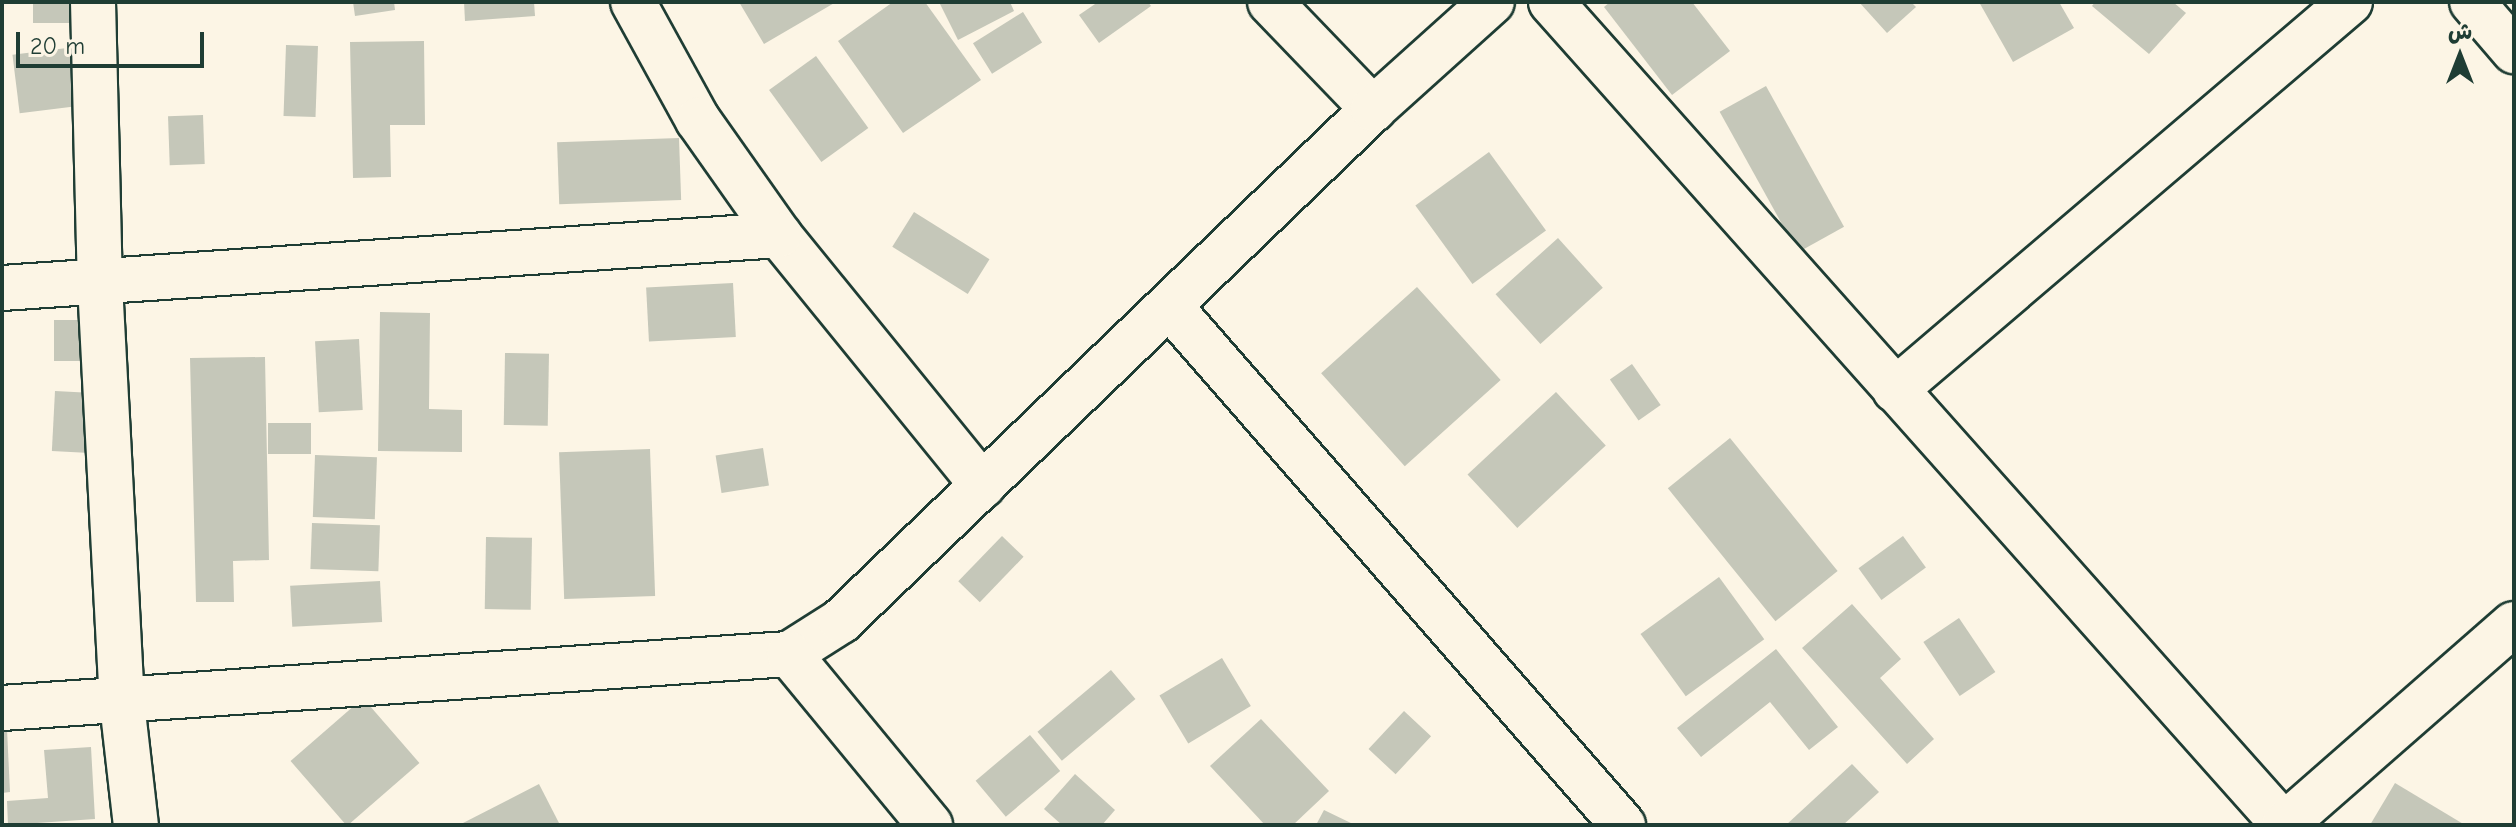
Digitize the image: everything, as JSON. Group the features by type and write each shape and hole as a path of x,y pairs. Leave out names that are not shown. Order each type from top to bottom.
{"street":[{"path":"93,2 100,284 122,703 136,825"},
{"path":"633,2 698,120 779,235 983,486"},
{"path":"1270,2 1373,109"},
{"path":"2,708 122,703 789,654 841,621 1171,308 1373,109 1492,2"},
{"path":"1551,2 2284,825 2514,624"},
{"path":"1895,390 2350,2"},
{"path":"2472,2 2514,51"},
{"path":"2,288 100,284 779,235"},
{"path":"1171,308 1623,825"},
{"path":"789,654 930,825"}],"building":[{"path":"33,2 77,2 77,23 33,23"},
{"path":"353,2 394,2 395,10 355,16"},
{"path":"464,2 534,2 535,16 465,21"},
{"path":"739,2 836,2 764,44"},
{"path":"893,2 925,2 981,80 903,133 838,41"},
{"path":"939,2 1010,2 1014,11 958,40"},
{"path":"1098,2 1148,2 1151,6 1099,43 1079,15"},
{"path":"1610,2 1692,2 1730,51 1672,95 1604,7"},
{"path":"1859,2 1911,2 1916,7 1887,33"},
{"path":"1979,2 2059,2 2074,28 2013,62"},
{"path":"2095,2 2173,2 2186,13 2149,54 2092,6"},
{"path":"1023,12 1042,43 992,74 973,43"},
{"path":"424,41 425,125 390,125 391,177 353,178 350,42"},
{"path":"286,45 318,46 316,117 284,116"},
{"path":"75,47 82,106 20,113 12,55"},
{"path":"816,56 868,128 821,162 769,90"},
{"path":"1766,86 1844,227 1798,253 1720,112"},
{"path":"203,115 205,164 170,165 168,116"},
{"path":"679,138 681,200 559,204 557,142"},
{"path":"1489,152 1546,230 1472,284 1415,205"},
{"path":"914,212 989,259 968,294 892,247"},
{"path":"1558,238 1603,288 1540,344 1496,294"},
{"path":"733,283 736,337 649,341 646,288"},
{"path":"1417,287 1501,380 1405,466 1321,373"},
{"path":"380,312 430,313 429,409 462,410 462,452 378,451"},
{"path":"54,320 86,320 86,361 54,361"},
{"path":"359,339 363,410 319,412 315,341"},
{"path":"505,353 549,354 548,426 504,425"},
{"path":"265,357 269,560 233,561 234,602 196,602 190,358"},
{"path":"1632,364 1661,405 1639,420 1610,379"},
{"path":"55,391 93,393 90,453 52,451"},
{"path":"1556,392 1606,445 1517,528 1468,475"},
{"path":"268,423 311,423 311,454 268,454"},
{"path":"1730,438 1838,571 1775,621 1668,488"},
{"path":"763,448 769,486 722,493 716,456"},
{"path":"650,449 655,596 564,599 559,452"},
{"path":"315,455 377,457 375,519 313,517"},
{"path":"312,523 380,525 378,571 310,569"},
{"path":"1002,536 1024,557 980,602 958,581"},
{"path":"1903,536 1926,568 1881,600 1859,568"},
{"path":"486,537 532,538 531,610 485,609"},
{"path":"1719,577 1764,639 1686,696 1641,634"},
{"path":"380,581 382,622 292,627 290,586"},
{"path":"1852,604 1901,659 1880,678 1934,739 1907,764 1802,648"},
{"path":"1959,618 1995,672 1960,696 1923,642"},
{"path":"1776,649 1838,727 1809,750 1770,702 1701,757 1677,728"},
{"path":"1222,658 1251,706 1188,744 1159,696"},
{"path":"1111,670 1135,699 1062,761 1037,732"},
{"path":"363,698 419,763 346,825 291,761"},
{"path":"2,708 6,708 10,792 2,793"},
{"path":"1404,711 1431,736 1396,774 1369,749"},
{"path":"1261,719 1329,791 1293,825 1265,825 1210,766"},
{"path":"1030,735 1060,771 1006,817 976,781"},
{"path":"91,747 95,819 8,825 7,801 48,798 44,750"},
{"path":"1852,764 1879,792 1843,825 1786,825"},
{"path":"1075,774 1115,810 1102,825 1062,825 1044,809"},
{"path":"2395,783 2465,825 2370,825"},
{"path":"539,784 559,823 464,825 463,823"},
{"path":"1324,810 1355,825 1316,825"}]}
